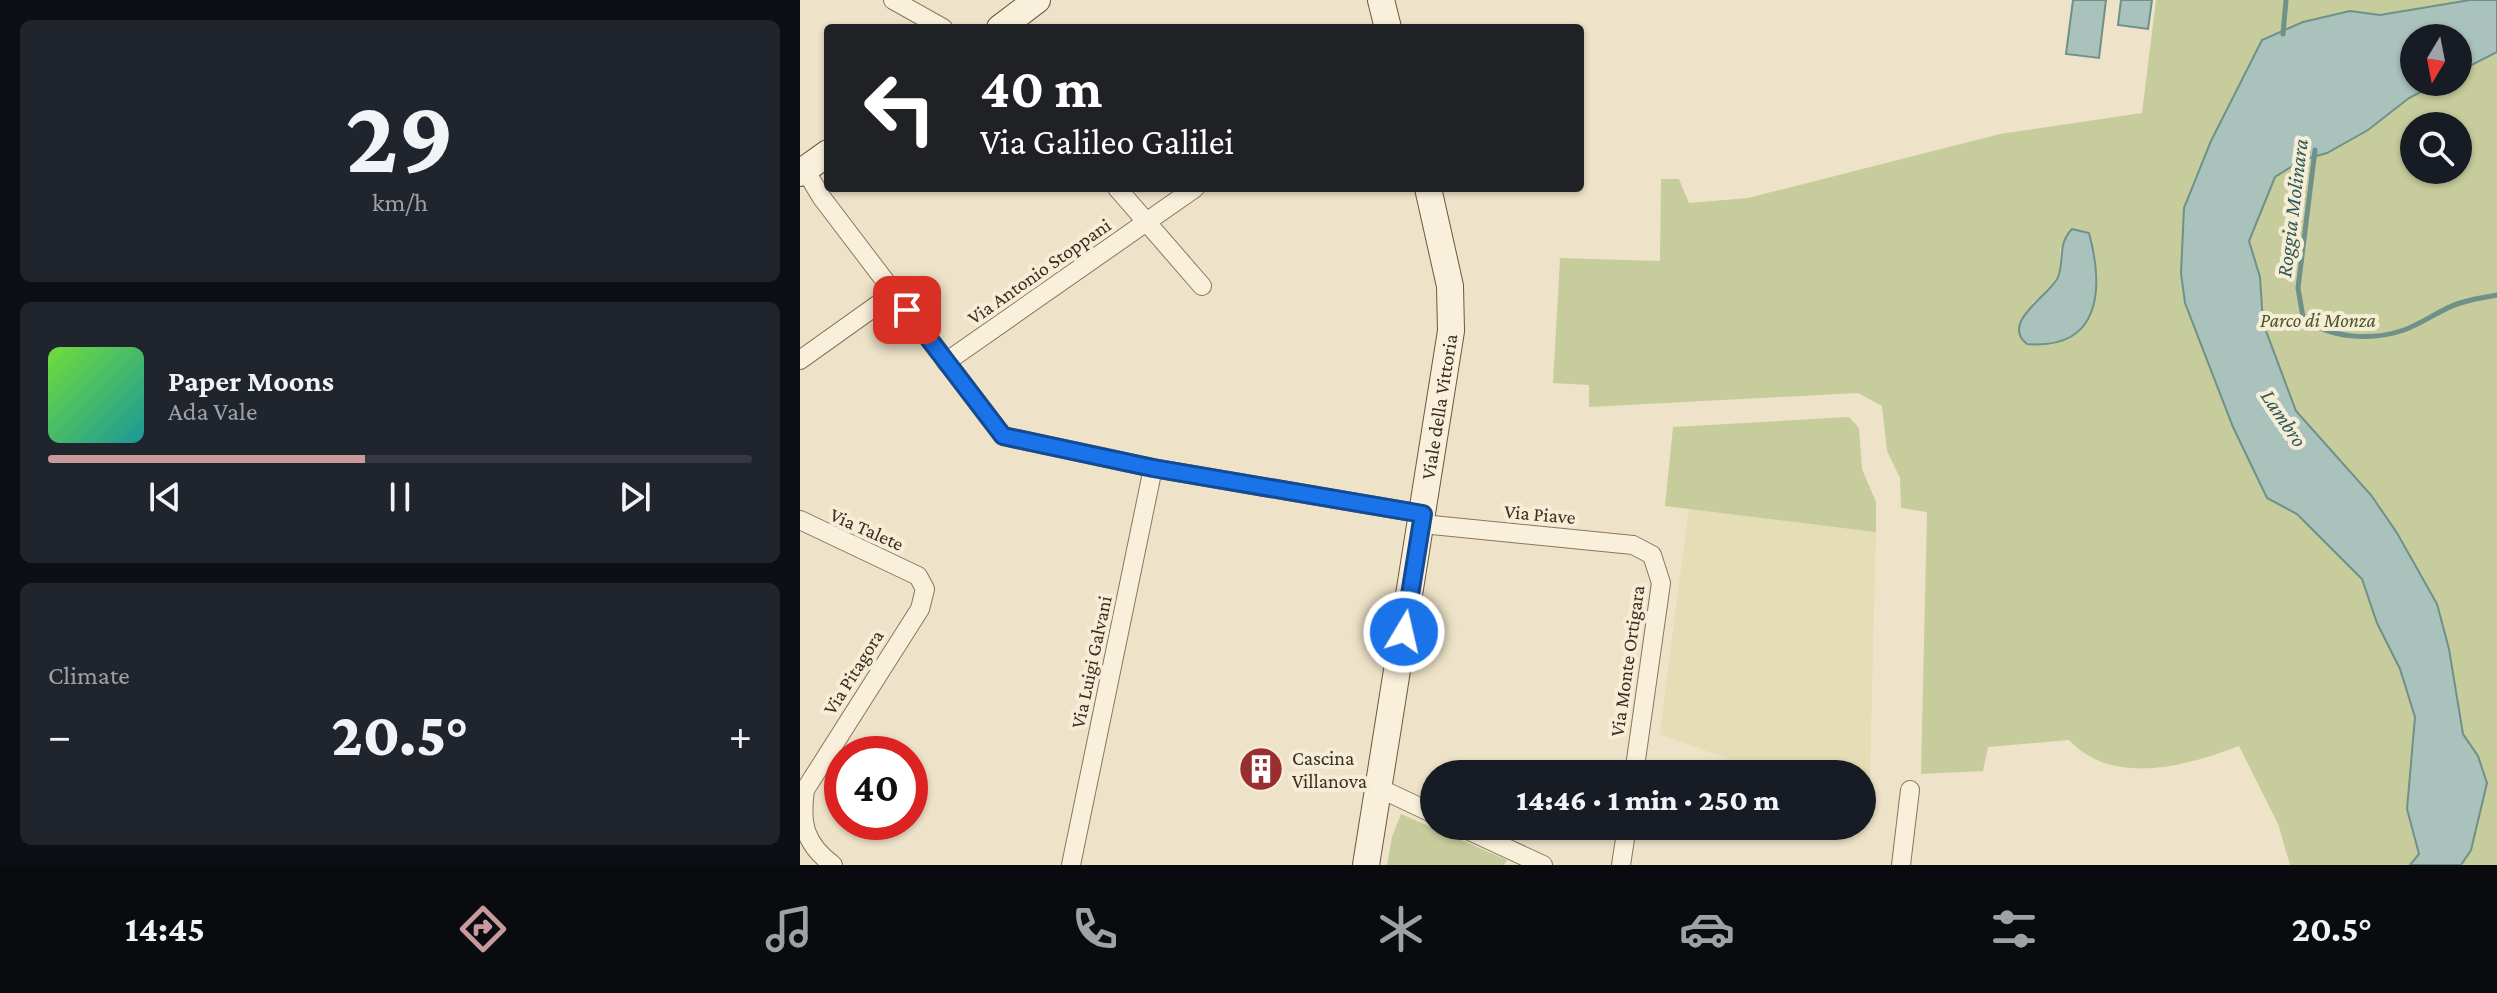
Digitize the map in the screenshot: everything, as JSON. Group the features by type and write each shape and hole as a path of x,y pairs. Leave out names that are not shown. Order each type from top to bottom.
{"street":[{"path":"893,0 936,24"},
{"path":"1005,24 1037,0"},
{"path":"1381,0 1387,24"},
{"path":"802,171 824,156"},
{"name":"Via Piave","path":"802,171 1003,436 1422,519 1633,545 1652,555"},
{"path":"1120,192 1202,286"},
{"name":"Via Antonio Stoppani","path":"946,362 1189,192"},
{"name":"Viale della Vittoria","path":"1366,865 1452,312 1450,286 1429,192"},
{"path":"800,360 894,293"},
{"name":"Via Luigi Galvani","path":"1071,865 1153,468"},
{"name":"Via Talete","path":"800,520 918,576"},
{"name":"Via Monte Ortigara","path":"1636,760 1661,583 1652,555"},
{"name":"Via Pitagora","path":"833,865 806,840 801,810 805,790 925,598 925,589 918,576"},
{"path":"1379,788 1420,807"},
{"path":"1901,865 1910,790"},
{"path":"1489,840 1543,865"},
{"path":"1621,865 1625,840"}],"shaded area":[{"path":"1689,506 1876,532 1870,760 1732,760 1660,734"}],"green space":[{"name":"Parco di Monza","path":"2156,0 2497,0 2497,865 2290,865 2278,824 2239,746 2197,760 2151,768 2107,764 2087,755 2069,740 1988,747 1983,771 1921,774 1927,512 1901,508 1900,478 1887,451 1882,406 1858,393 1589,407 1589,385 1553,383 1560,258 1660,261 1661,179 1679,179 1689,203 1748,198 2000,134 2142,113","holes":["2060,248 2097,289 2089,318 2079,332 2032,303 2055,280"]},
{"path":"1849,417 1859,428 1862,469 1876,502 1876,532 1665,506 1673,427"},
{"path":"1401,814 1420,822 1420,840 1461,840 1507,860 1504,865 1387,865 1392,837"}],"water":[{"path":"2073,0 2106,0 2099,58 2066,54"},
{"path":"2121,0 2152,0 2148,29 2118,25"},
{"name":"Lambro","path":"2470,0 2497,0 2497,52 2472,65 2472,24 2400,24 2400,96 2413,96 2368,130 2327,153 2302,160 2275,177 2249,241 2260,277 2263,323 2296,411 2371,495 2397,533 2437,604 2449,649 2463,734 2478,756 2487,783 2471,850 2461,865 2410,865 2419,854 2407,809 2415,717 2400,669 2377,623 2362,579 2297,514 2267,498 2233,427 2185,303 2181,273 2184,208 2211,141 2262,40 2303,22 2350,11 2380,15"},
{"path":"2072,229 2089,233 2094,254 2096,275 2091,312 2083,326 2070,337 2052,343 2027,344 2020,336 2019,327 2058,277 2063,246"}],"waterway":[{"path":"2283,34 2286,0"},
{"name":"Roggia Molinara","path":"2315,150 2298,288 2303,317 2338,334 2378,336 2404,330 2460,303 2497,295"}],"place":[{"name":"Cascina Villanova","path":"1261,769"}],"route":[{"path":"907,310 1003,436 1153,468 1423,514 1404,632"}]}
